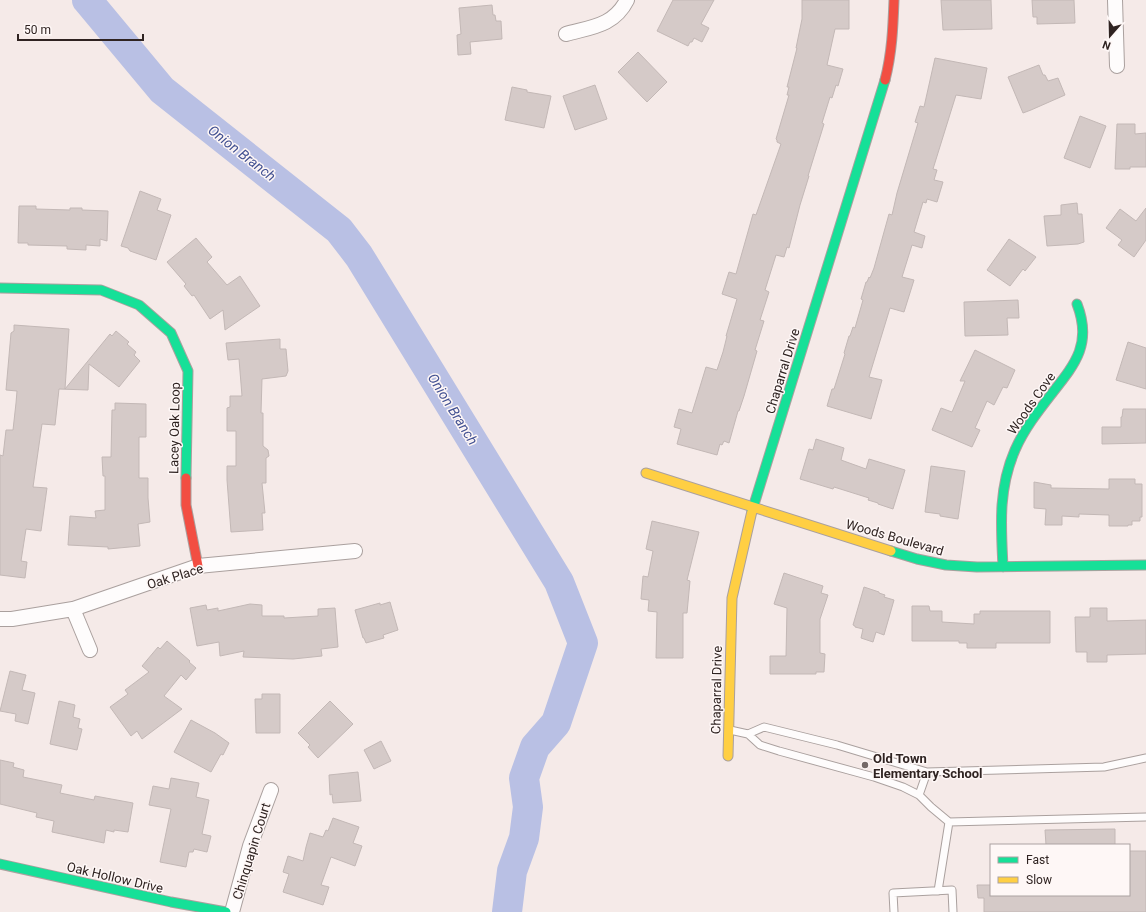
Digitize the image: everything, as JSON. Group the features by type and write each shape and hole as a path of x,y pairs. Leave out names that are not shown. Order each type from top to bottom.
{"street":[{"path":"566,34 601,25 614,17 627,0"},
{"name":"Chaparral Drive","path":"728,756 732,598 753,508 880,97 888,67 892,42 894,0"},
{"path":"1115,0 1117,66"},
{"name":"Lacey Oak Loop","path":"0,288 100,290 139,305 171,333 188,371 186,505 198,566"},
{"name":"Woods Cove","path":"1003,567 1001,510 1007,472 1016,449 1028,426 1073,366 1077,358 1083,338 1082,320 1077,304"},
{"name":"Woods Boulevard","path":"646,473 917,559 946,565 976,567 1146,565"},
{"name":"Oak Place","path":"0,619 12,619 73,609 198,566 355,551"},
{"path":"73,609 90,650"},
{"name":"Chinquapin Court","path":"232,912 250,846 270,790"},
{"name":"Oak Hollow Drive","path":"0,864 171,902 226,912"}],"lane":[{"path":"748,734 764,727 837,745 927,772 1104,767 1146,758"},
{"path":"728,730 748,734 760,745 874,777 903,787 919,795 950,822 1146,817"},
{"path":"919,795 927,772"},
{"path":"938,891 950,822"},
{"path":"894,912 893,893 952,890 953,912"}],"building":[{"path":"673,0 714,0 701,24 709,28 702,42 694,38 688,46 657,31"},
{"path":"802,0 849,0 849,29 835,29 827,65 843,69 838,86 836,85 832,98 830,97 822,123 824,124 808,176 789,248 787,247 784,257 776,255 765,290 769,292 760,320 764,321 755,350 757,351 729,443 724,441 722,445 720,444 717,455 677,444 681,429 674,427 679,409 692,413 706,367 717,370 723,352 737,299 722,294 729,272 736,274 753,214 756,215 781,144 777,142 776,139 789,95 787,95 789,87 787,87 797,48 802,19"},
{"path":"941,0 991,0 992,29 943,30"},
{"path":"1032,0 1074,0 1075,23 1037,24 1037,17 1033,17"},
{"path":"492,5 493,15 495,15 496,21 501,21 502,39 470,42 471,54 458,55 457,35 461,34 459,8"},
{"path":"638,52 667,82 647,102 618,72"},
{"path":"935,58 987,68 981,99 956,95 933,169 937,170 934,180 943,182 937,202 927,199 926,203 923,202 914,232 925,236 922,248 912,245 902,277 914,280 904,312 890,308 869,377 882,380 871,419 827,406 845,354 849,336 853,327 855,328 863,300 861,299 866,282 869,277 870,278 874,268 889,214 892,215 918,123 915,122 920,106 924,107"},
{"path":"1039,65 1043,75 1045,75 1048,81 1058,78 1065,95 1023,113 1008,77"},
{"path":"595,85 607,119 575,130 563,96"},
{"path":"512,87 527,90 527,92 551,96 544,128 505,120"},
{"path":"1080,116 1106,126 1090,168 1064,158"},
{"path":"1117,124 1135,124 1135,134 1146,133 1146,167 1115,169"},
{"path":"140,191 161,199 157,210 171,215 156,260 130,251 128,248 121,246"},
{"path":"1077,203 1078,214 1082,214 1084,242 1078,244 1047,246 1044,216 1061,215 1061,205"},
{"path":"19,206 36,206 36,209 70,210 70,208 82,208 82,210 108,211 107,241 100,239 100,246 86,245 86,250 67,249 67,246 28,245 28,243 18,243"},
{"path":"1146,208 1146,240 1134,257 1118,245 1122,240 1106,228 1120,209 1136,221"},
{"path":"196,238 212,257 207,262 227,285 240,276 260,306 225,330 223,310 210,319 194,295 192,296 184,286 186,284 167,262"},
{"path":"1009,239 1036,257 1025,271 1023,269 1010,286 987,270"},
{"path":"1018,300 1019,318 1007,318 1008,335 965,336 964,302"},
{"path":"14,325 69,329 65,389 110,334 112,336 116,331 129,342 127,344 136,352 134,355 140,361 119,387 89,364 88,390 59,389 55,425 42,424 33,487 47,488 41,531 26,529 21,561 27,562 25,578 0,575 0,455 3,456 6,430 13,430 16,403 17,391 6,390 11,333 14,331"},
{"path":"280,339 280,349 286,349 288,371 286,376 262,379 261,413 263,413 263,446 268,450 269,456 266,458 266,483 262,483 265,513 262,513 263,530 231,532 227,466 236,466 236,431 227,431 227,408 230,407 230,396 242,396 239,359 228,360 226,343"},
{"path":"1128,342 1146,348 1146,389 1116,380"},
{"path":"975,350 1015,370 1007,388 1003,387 994,405 987,401 975,428 980,430 972,447 932,430 941,408 952,412 965,381 960,381"},
{"path":"115,403 146,404 146,437 139,437 139,478 148,478 150,522 138,524 140,546 108,549 108,547 68,545 70,516 96,518 95,511 105,510 105,476 103,476 102,457 111,457 112,410 115,410"},
{"path":"1123,409 1146,409 1146,443 1102,444 1102,427 1121,427"},
{"path":"816,439 844,448 841,460 866,469 869,459 905,470 893,509 868,500 869,498 834,487 833,489 800,479 809,449 813,450"},
{"path":"931,466 965,471 958,519 925,512"},
{"path":"1109,479 1135,479 1135,484 1142,484 1142,517 1140,517 1140,521 1132,521 1132,525 1128,526 1109,526 1109,515 1079,514 1079,517 1062,516 1062,525 1045,525 1046,509 1034,508 1034,482 1051,485 1051,488 1109,489"},
{"path":"652,521 699,532 687,580 690,581 687,613 683,613 683,658 656,658 657,612 648,611 649,600 641,599 643,576 648,577 653,551 646,549"},
{"path":"784,573 823,586 821,593 828,595 820,619 820,653 825,654 824,672 816,672 816,674 770,674 770,656 786,656 787,608 774,604"},
{"path":"864,587 879,592 885,595 884,597 894,600 884,635 876,632 873,642 861,638 863,629 853,625"},
{"path":"390,602 398,630 383,635 384,638 366,643 363,638 355,610 380,603 380,605"},
{"path":"250,604 262,605 262,616 284,616 284,618 318,616 318,609 335,608 338,647 321,649 322,656 293,659 243,657 244,651 220,656 219,642 197,646 190,608 206,605 207,610 218,608 218,611"},
{"path":"912,606 929,606 930,611 942,611 942,622 974,624 974,614 980,614 980,611 1050,611 1050,643 996,643 996,648 967,648 967,643 959,643 959,641 912,641"},
{"path":"1090,608 1107,608 1107,621 1146,620 1146,654 1107,655 1107,662 1087,662 1087,652 1076,652 1075,617 1090,617"},
{"path":"167,641 196,668 186,680 181,675 164,696 182,709 142,739 137,731 131,736 110,707 128,694 125,690 149,672 142,666 158,647 160,649"},
{"path":"10,671 26,675 22,690 35,693 28,724 15,721 16,714 0,711"},
{"path":"262,694 280,694 280,733 256,733 255,699 262,699"},
{"path":"59,701 75,705 73,717 80,719 78,728 82,729 77,750 50,744"},
{"path":"330,701 353,724 318,758 308,747 310,745 298,733"},
{"path":"191,720 215,733 229,743 223,755 221,754 211,772 174,752"},
{"path":"381,741 391,761 374,769 364,750"},
{"path":"0,760 14,763 13,767 24,770 23,777 62,785 60,793 94,800 95,796 133,803 128,832 114,830 114,832 106,830 104,843 52,832 54,821 36,817 37,813 0,804"},
{"path":"358,772 361,801 333,803 332,794 330,795 329,775"},
{"path":"171,778 199,783 196,797 209,800 202,834 211,836 207,852 194,849 193,852 189,852 186,867 160,862 171,809 149,805 153,786 169,789"},
{"path":"333,818 359,827 353,843 362,846 355,866 331,857 321,885 329,887 323,905 283,892 289,874 283,872 288,856 303,861 310,833 323,837 326,830 328,831"},
{"path":"1115,829 1115,844 1046,844 1045,830"},
{"path":"1130,851 1146,851 1146,912 984,912 984,898 978,898 977,885 990,885 990,896 1130,896"}],"waterway":[{"name":"Onion Branch","path":"87,0 162,90 339,230 359,256 559,582 583,643 556,723 535,747 524,778 528,807 524,838 512,871 507,912"}],"traffic: fast":[{"path":"752,511 885,80"},
{"path":"0,288 101,290 139,305 171,333 188,371 186,478"},
{"path":"1003,567 1001,522 1003,493 1006,479 1015,450 1027,427 1075,362 1082,341 1083,330 1077,304"},
{"path":"891,551 917,559 946,565 977,567 1146,565"},
{"path":"0,864 171,902 226,912"}],"traffic: slow":[{"path":"646,473 891,551"},
{"path":"728,756 732,598 752,511"}],"traffic: jam":[{"path":"885,80 891,50 894,0"},
{"path":"186,478 186,505 198,566"}],"place":[{"name":"Old Town Elementary School","path":"865,765"}]}
